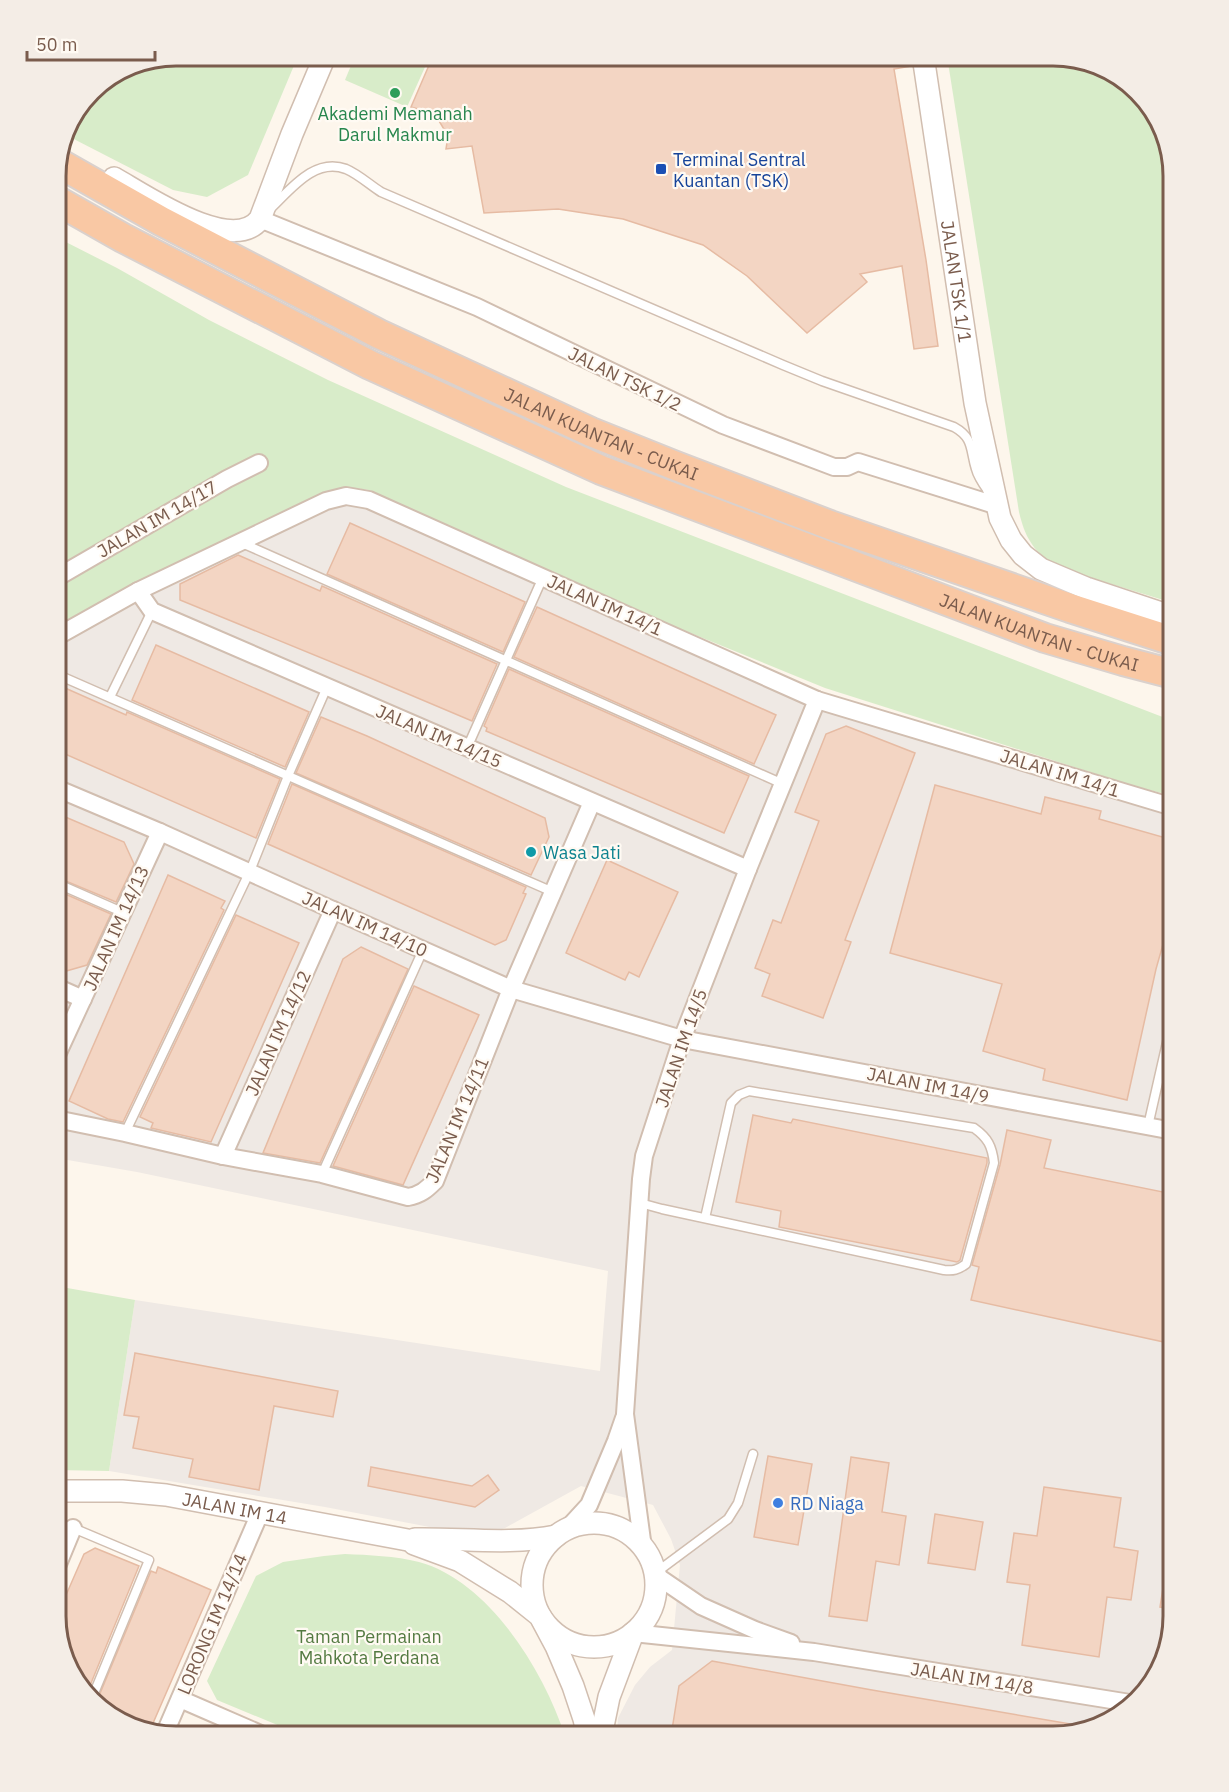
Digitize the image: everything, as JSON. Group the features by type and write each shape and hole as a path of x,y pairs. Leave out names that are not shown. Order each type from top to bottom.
{"highway":[{"name":"JALAN KUANTAN - CUKAI","path":"66,167 162,221 379,334 591,432 830,525 1010,588 1163,638"},
{"name":"JALAN KUANTAN - CUKAI","path":"66,206 133,243 369,365 601,470 1045,638 1163,671"}],"street":[{"path":"68,155 195,222 219,229 238,230 252,226 260,219 321,66"},
{"name":"JALAN TSK 1/1","path":"924,66 975,403 1000,518 1011,540 1023,555 1041,569 1086,588 1163,614"},
{"name":"JALAN TSK 1/2","path":"260,219 477,307 723,425 834,467 847,467 858,462 998,506"},
{"name":"JALAN IM 14/17","path":"66,572 227,478 259,463"},
{"name":"JALAN IM 14/1","path":"66,631 138,591 326,501 346,496 369,500 818,700 1163,804"},
{"path":"138,591 152,611"},
{"name":"JALAN IM 14/15","path":"152,611 748,869"},
{"name":"JALAN IM 14/5","path":"625,1414 644,1156 682,1039 748,869 818,700"},
{"name":"JALAN IM 14/10","path":"66,792 250,871 511,989 682,1039"},
{"name":"JALAN IM 14/11","path":"223,1156 322,1174 408,1197 427,1190 435,1181 511,989 592,802"},
{"name":"JALAN IM 14/13","path":"66,1036 160,832"},
{"name":"JALAN IM 14/12","path":"223,1156 333,910"},
{"path":"66,991 84,999"},
{"name":"JALAN IM 14/9","path":"682,1039 1163,1129"},
{"path":"66,1121 223,1156"},
{"path":"586,1726 573,1686 535,1604 532,1592 533,1573 547,1544 589,1505 625,1414"},
{"path":"625,1414 643,1548"},
{"name":"JALAN IM 14","path":"66,1491 145,1492 413,1541"},
{"name":"LORONG IM 14/14","path":"168,1726 261,1513"},
{"path":"603,1726 609,1697 633,1633 647,1616 653,1603 654,1574 650,1561 643,1548 633,1538 621,1530 594,1523 518,1541 447,1538 415,1539 413,1541 414,1544 460,1561 490,1579 540,1616 560,1637 574,1644 590,1647 605,1646 633,1633"},
{"path":"66,1545 73,1528"},
{"name":"JALAN IM 14/8","path":"654,1574 701,1606 755,1630 814,1652"},
{"name":"JALAN IM 14/8","path":"633,1633 814,1652 1122,1702"},
{"path":"180,1699 242,1726"}],"lane":[{"path":"260,219 299,181 314,170 330,165 346,169 392,197 783,365 954,427 961,431 972,445 981,481 998,506"},
{"path":"240,542 784,784"},
{"path":"466,748 543,577"},
{"path":"110,697 152,611"},
{"path":"66,678 553,892"},
{"path":"124,1133 250,871 327,687"},
{"path":"66,887 122,912"},
{"path":"322,1174 423,950"},
{"path":"1148,1126 1163,1060"},
{"path":"640,1203 705,1218 953,1271 966,1264 994,1163 992,1148 985,1136 974,1128 749,1091 739,1095 731,1103 705,1218"},
{"path":"654,1574 728,1519 738,1503 753,1454"},
{"path":"66,1529 73,1528 148,1560 95,1691"}],"shaded area":[{"path":"346,496 818,700 1163,804 1163,1616 1162,1631 1155,1658 1131,1694 1095,1718 1068,1725 1053,1726 618,1726 618,1718 635,1685 650,1667 672,1650 680,1565 671,1539 653,1505 581,1486 505,1528 490,1533 461,1533 325,1507 109,1471 135,1300 600,1371 608,1271 137,1172 66,1160 66,632"}],"green space":[{"path":"294,66 248,175 207,197 173,190 73,138 84,115 93,103 115,84 134,74 154,68"},
{"name":"Akademi Memanah Darul Makmur","path":"351,66 425,66 407,107 345,80"},
{"path":"949,66 1060,66 1075,68 1102,77 1131,98 1140,109 1155,134 1162,161 1163,600 1066,570 1047,560 1029,540 1019,512"},
{"path":"66,242 209,320 328,380 566,487 1163,717 1163,793 825,688 590,592 369,490 347,487 326,492 135,583 66,621"},
{"path":"66,1288 135,1300 109,1471 66,1470"},
{"name":"Taman Permainan Mahkota Perdana","path":"373,1555 419,1562 445,1572 468,1588 490,1608 528,1657 561,1726 280,1726 217,1700 207,1681 256,1576 283,1562 324,1556"}],"building":[{"path":"429,66 912,66 894,69 938,346 914,349 902,266 860,274 867,282 807,333 747,276 703,245 623,219 558,209 484,213 472,146 446,149 448,136 435,114 411,107"},
{"path":"350,523 525,602 503,652 327,574"},
{"path":"238,555 320,591 322,586 497,664 472,721 180,600 180,584"},
{"path":"537,607 776,715 754,764 514,657"},
{"path":"156,645 309,712 285,767 132,700"},
{"path":"509,669 749,776 724,833 486,731 487,728 484,726"},
{"path":"66,688 126,715 127,712 280,779 256,838 66,754"},
{"path":"321,717 545,818 549,837 531,875 296,773"},
{"path":"846,726 915,753 845,940 851,942 823,1018 762,996 770,974 755,968 773,920 781,923 819,821 795,812 826,734"},
{"path":"292,784 526,887 523,893 526,894 506,940 495,945 268,844"},
{"path":"935,785 1041,814 1045,797 1101,811 1099,819 1163,837 1163,944 1127,1100 1043,1080 1045,1069 983,1051 1002,984 890,953"},
{"path":"66,817 124,842 134,864 116,902 66,881"},
{"path":"607,860 678,892 639,977 629,972 625,980 566,953"},
{"path":"168,875 225,901 221,908 224,910 123,1122 108,1119 69,1101"},
{"path":"66,894 111,914 87,965 66,971"},
{"path":"236,915 299,943 211,1142 151,1128 153,1123 140,1117"},
{"path":"361,947 408,969 320,1163 263,1153 343,959"},
{"path":"414,986 479,1015 403,1185 333,1166"},
{"path":"753,1115 791,1123 793,1119 987,1158 960,1260 957,1262 779,1227 781,1211 736,1202"},
{"path":"1007,1130 1051,1140 1044,1168 1163,1192 1163,1342 971,1300 979,1267 972,1265 1000,1165"},
{"path":"135,1353 338,1391 333,1417 274,1406 259,1490 189,1477 193,1459 133,1448 139,1417 124,1415"},
{"path":"768,1456 812,1464 798,1545 754,1537"},
{"path":"851,1457 889,1463 882,1512 906,1516 899,1565 876,1561 867,1621 829,1616"},
{"path":"371,1467 472,1486 488,1475 499,1490 475,1507 368,1486"},
{"path":"1044,1487 1121,1498 1114,1547 1138,1551 1131,1600 1107,1597 1099,1657 1022,1645 1030,1585 1007,1582 1014,1533 1037,1536"},
{"path":"935,1514 983,1522 975,1570 928,1563"},
{"path":"95,1548 139,1566 90,1685 74,1658 67,1631 66,1616 66,1595 84,1554"},
{"path":"158,1567 211,1590 153,1724 127,1715 99,1695 151,1571 156,1573"},
{"path":"1163,1588 1163,1607 1160,1607"},
{"path":"712,1661 1072,1724 673,1726 679,1686"}],"place":[{"name":"Akademi Memanah Darul Makmur","path":"395,93"},
{"name":"Terminal Sentral Kuantan (TSK)","path":"661,169"},
{"name":"Wasa Jati","path":"531,852"},
{"name":"RD Niaga","path":"778,1503"}]}
